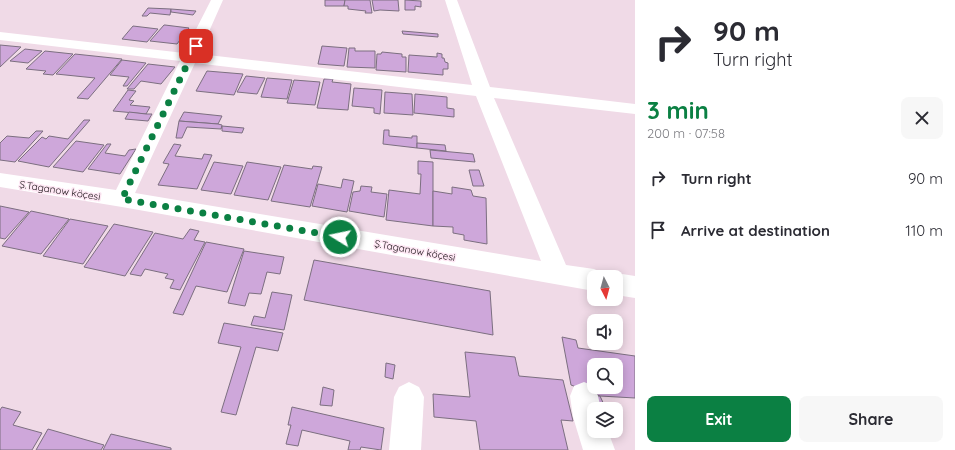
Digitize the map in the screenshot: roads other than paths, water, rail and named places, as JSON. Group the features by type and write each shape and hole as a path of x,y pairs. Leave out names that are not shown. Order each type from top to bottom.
{"street":[{"path":"122,199 217,0"},
{"path":"451,0 483,92 558,274"},
{"path":"0,36 635,109"},
{"name":"Ş.Taganow köçesi","path":"0,180 122,199 587,279"},
{"path":"623,285 635,287"},
{"path":"584,396 588,417 598,450"},
{"path":"405,450 409,397"}]}
